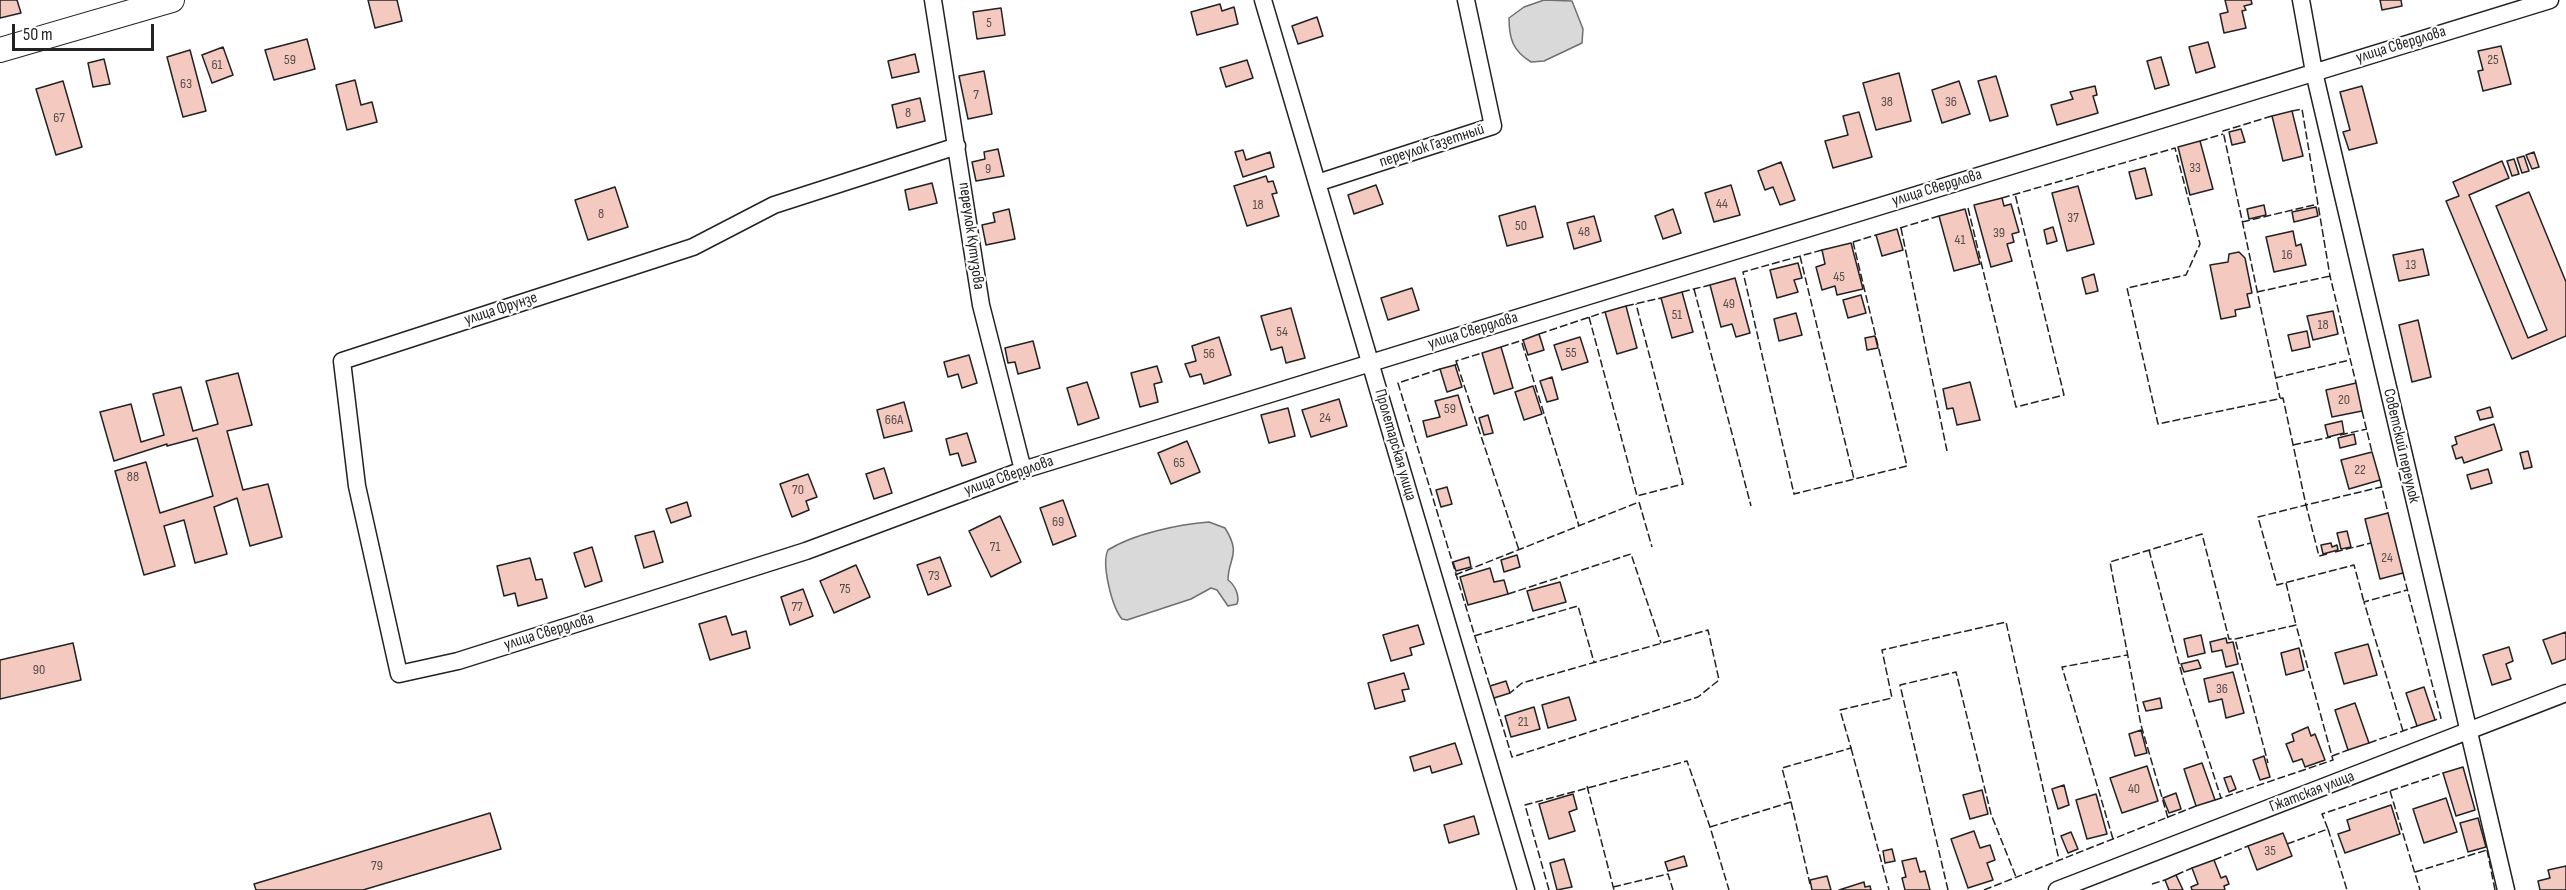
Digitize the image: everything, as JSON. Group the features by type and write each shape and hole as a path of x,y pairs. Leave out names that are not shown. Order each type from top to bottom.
{"main road":[{"path":"0,50 172,0"}],"street":[{"name":"переулок Кутузова","path":"933,0 981,304 1023,470"},
{"name":"Пролетарская улица","path":"1263,0 1526,890"},
{"name":"переулок Газетный","path":"1317,183 1493,126 1466,0"},
{"name":"Советский переулок","path":"2301,0 2314,72 2506,890"},
{"name":"улица Свердлова","path":"399,674 458,661 806,551 1023,470 2550,0"},
{"name":"улица Фрунзе","path":"399,674 357,486 342,361 693,247 774,205 957,146"},
{"name":"Гжатская улица","path":"2057,890 2566,693"}],"shaded area":[{"path":"1544,0 1572,1 1583,29 1582,43 1544,61 1531,62 1513,44 1509,18 1524,7"},
{"path":"1209,522 1225,528 1233,544 1228,580 1236,591 1237,604 1228,606 1217,590 1211,588 1191,599 1127,620 1122,619 1109,585 1106,565 1108,550 1130,539 1157,531"}],"building":[{"path":"0,0 17,0 21,13 0,18"},
{"path":"368,0 397,0 402,21 375,28"},
{"path":"2225,0 2251,0 2252,4 2244,6 2246,10 2242,11 2246,28 2224,33 2220,14 2228,12"},
{"path":"2380,0 2401,0 2402,6 2382,10"},
{"path":"1220,4 1222,11 1234,7 1238,24 1197,35 1191,12"},
{"path":"1001,8 1005,35 977,39 973,12"},
{"path":"1317,17 1323,36 1298,44 1292,26"},
{"path":"307,39 315,69 274,80 265,50"},
{"path":"2208,42 2215,67 2196,73 2189,47"},
{"path":"2501,46 2511,84 2483,91 2478,71 2483,70 2478,51"},
{"path":"223,47 233,75 212,83 202,55"},
{"path":"190,50 206,111 183,117 167,57"},
{"path":"915,54 919,72 892,78 888,61"},
{"path":"2161,57 2169,85 2155,89 2147,61"},
{"path":"104,59 110,84 93,87 88,63"},
{"path":"1247,60 1253,78 1226,87 1220,68"},
{"path":"984,71 992,114 968,119 959,76"},
{"path":"1899,73 1911,121 1876,130 1863,83"},
{"path":"1996,76 2008,116 1990,121 1978,81"},
{"path":"355,80 361,105 372,102 377,122 347,130 336,85"},
{"path":"63,81 82,147 56,155 36,89"},
{"path":"1959,81 1970,114 1942,123 1932,90"},
{"path":"2095,86 2097,95 2093,96 2098,113 2057,125 2051,105 2073,99 2070,92"},
{"path":"2362,86 2377,143 2349,150 2343,132 2350,130 2340,92"},
{"path":"920,98 925,121 897,128 892,105"},
{"path":"2292,111 2303,156 2283,161 2272,116"},
{"path":"1859,112 1872,157 1833,168 1825,141 1848,135 1843,116"},
{"path":"2241,129 2245,142 2232,145 2229,132"},
{"path":"2200,141 2213,189 2190,195 2178,147"},
{"path":"998,149 1004,176 976,181 972,162 985,159 984,152"},
{"path":"1243,150 1246,160 1270,152 1274,167 1243,177 1235,152"},
{"path":"2534,152 2539,167 2532,169 2526,155"},
{"path":"2524,156 2529,171 2522,173 2517,158"},
{"path":"2514,159 2519,174 2512,176 2507,161"},
{"path":"2502,161 2509,178 2469,195 2528,338 2547,330 2496,206 2529,192 2566,282 2566,336 2512,359 2446,201 2459,196 2453,182"},
{"path":"1781,162 1795,200 1780,205 1773,187 1765,190 1758,171"},
{"path":"2145,168 2152,195 2136,199 2129,172"},
{"path":"1266,176 1268,182 1273,181 1277,193 1272,194 1279,216 1247,226 1234,186"},
{"path":"932,183 937,203 909,210 905,190"},
{"path":"1376,185 1383,204 1354,214 1348,195"},
{"path":"1731,185 1740,215 1714,222 1705,193"},
{"path":"2078,186 2094,244 2067,251 2052,193"},
{"path":"615,187 628,227 588,240 575,200"},
{"path":"2002,198 2004,206 2011,204 2019,232 2012,234 2014,242 2007,244 2012,261 1991,267 1974,205"},
{"path":"2264,205 2266,215 2249,219 2247,209"},
{"path":"1535,206 1543,237 1507,246 1499,216"},
{"path":"2316,207 2318,216 2294,222 2292,212"},
{"path":"1009,209 1015,239 986,245 982,225 995,222 993,213"},
{"path":"1673,209 1681,233 1663,239 1655,216"},
{"path":"1965,209 1980,264 1954,271 1939,216"},
{"path":"1594,216 1601,241 1574,249 1567,223"},
{"path":"2053,227 2057,241 2047,244 2044,230"},
{"path":"1897,229 1903,250 1882,256 1876,235"},
{"path":"2293,231 2296,246 2301,244 2306,265 2274,272 2266,237"},
{"path":"1851,243 1863,289 1837,295 1835,286 1822,290 1816,267 1825,264 1822,250"},
{"path":"2423,249 2429,275 2399,281 2393,255"},
{"path":"2239,252 2245,258 2252,293 2247,294 2250,307 2235,310 2236,316 2221,319 2210,265 2228,262 2229,254"},
{"path":"1798,263 1802,278 1794,280 1798,292 1777,298 1770,270"},
{"path":"2094,274 2098,291 2086,294 2082,278"},
{"path":"1735,278 1750,333 1736,337 1732,324 1721,327 1710,285"},
{"path":"1412,288 1419,310 1388,320 1381,298"},
{"path":"1682,292 1693,332 1672,338 1661,298"},
{"path":"1861,295 1866,313 1848,318 1843,300"},
{"path":"1626,306 1637,348 1617,354 1605,312"},
{"path":"1291,308 1305,358 1286,363 1282,347 1271,350 1261,316"},
{"path":"2333,311 2338,334 2313,340 2307,316"},
{"path":"1796,313 1802,335 1779,341 1774,319"},
{"path":"2418,320 2431,377 2412,382 2399,325"},
{"path":"2307,331 2310,347 2292,351 2288,335"},
{"path":"1539,334 1544,350 1528,355 1523,340"},
{"path":"1875,336 1878,348 1867,350 1865,338"},
{"path":"1219,337 1231,375 1204,384 1201,374 1190,377 1185,364 1196,361 1192,346"},
{"path":"1580,337 1588,362 1562,370 1554,345"},
{"path":"1033,341 1040,368 1018,374 1015,362 1008,363 1005,348"},
{"path":"1501,347 1513,388 1494,394 1482,353"},
{"path":"969,355 977,383 962,388 958,374 948,377 944,362"},
{"path":"1455,365 1462,387 1447,392 1440,369"},
{"path":"1157,366 1162,382 1154,384 1158,402 1140,407 1131,373"},
{"path":"238,373 252,425 227,431 243,490 268,484 282,537 250,546 237,498 214,507 227,554 195,563 184,520 164,526 175,566 144,575 115,471 146,462 160,513 213,496 197,438 167,446 167,444 114,461 100,412 131,404 141,442 164,435 153,394 181,387 193,431 218,424 206,381"},
{"path":"1552,377 1558,399 1547,402 1540,381"},
{"path":"1087,382 1099,418 1078,425 1067,388"},
{"path":"1970,382 1980,420 1957,425 1953,408 1947,409 1943,389"},
{"path":"2356,383 2362,411 2332,417 2326,390"},
{"path":"1533,386 1542,414 1524,420 1515,392"},
{"path":"1458,395 1467,425 1427,437 1423,421 1440,417 1435,401"},
{"path":"1339,399 1347,426 1311,437 1302,410"},
{"path":"904,402 912,431 884,438 877,410"},
{"path":"2490,407 2493,417 2480,420 2477,411"},
{"path":"1288,408 1295,436 1269,443 1261,415"},
{"path":"1488,415 1493,433 1484,435 1479,418"},
{"path":"2342,421 2344,433 2328,437 2325,425"},
{"path":"2494,424 2502,450 2464,463 2462,457 2456,459 2452,446 2457,444 2455,437"},
{"path":"967,433 976,462 962,466 958,453 950,455 946,439"},
{"path":"2354,434 2356,444 2340,448 2338,438"},
{"path":"1187,441 1200,472 1171,484 1158,453"},
{"path":"2528,451 2532,467 2524,469 2520,453"},
{"path":"2372,452 2380,480 2349,489 2341,460"},
{"path":"884,468 892,493 874,499 866,474"},
{"path":"2488,469 2492,483 2471,489 2467,475"},
{"path":"808,474 817,497 806,501 809,510 792,517 780,484"},
{"path":"1447,487 1452,504 1441,507 1436,490"},
{"path":"1063,500 1076,536 1053,545 1040,508"},
{"path":"687,502 691,516 671,523 666,509"},
{"path":"2388,513 2403,573 2380,579 2365,519"},
{"path":"1000,516 1021,562 991,577 969,531"},
{"path":"654,531 663,562 644,568 635,536"},
{"path":"2347,531 2351,547 2341,549 2337,533"},
{"path":"2331,543 2332,547 2337,545 2338,550 2323,554 2321,545"},
{"path":"592,547 602,581 585,587 574,553"},
{"path":"1517,555 1520,567 1504,572 1501,560"},
{"path":"940,557 951,586 928,595 917,565"},
{"path":"1469,557 1471,567 1456,571 1453,562"},
{"path":"530,558 536,580 542,579 547,598 518,606 515,593 504,596 497,566"},
{"path":"856,565 870,597 834,613 820,581"},
{"path":"1490,568 1494,582 1504,580 1508,594 1468,605 1460,577"},
{"path":"1560,582 1566,602 1533,611 1527,591"},
{"path":"803,589 813,616 790,625 781,597"},
{"path":"726,616 732,635 746,631 750,648 710,660 699,624"},
{"path":"1418,625 1424,644 1410,648 1412,655 1391,661 1383,635"},
{"path":"2566,632 2566,659 2552,664 2543,640"},
{"path":"2201,635 2205,653 2188,657 2184,639"},
{"path":"2226,638 2227,643 2233,642 2238,664 2226,667 2222,650 2212,652 2210,642"},
{"path":"73,643 81,680 0,699 0,660"},
{"path":"2368,644 2377,675 2344,684 2335,653"},
{"path":"2509,647 2513,661 2506,664 2511,679 2492,685 2483,655"},
{"path":"2299,648 2304,670 2286,675 2281,653"},
{"path":"2198,660 2201,668 2184,672 2181,664"},
{"path":"2233,672 2244,713 2226,718 2222,699 2209,702 2204,679"},
{"path":"1404,673 1409,689 1402,690 1405,701 1375,709 1368,683"},
{"path":"1506,681 1510,693 1494,698 1490,686"},
{"path":"2424,687 2435,720 2417,726 2406,693"},
{"path":"1569,697 1576,720 1548,728 1542,705"},
{"path":"2160,698 2162,708 2146,711 2143,702"},
{"path":"2355,703 2369,743 2348,750 2335,710"},
{"path":"1534,707 1540,729 1511,737 1505,716"},
{"path":"2308,727 2311,736 2315,734 2325,760 2305,767 2302,759 2293,762 2286,744 2294,741 2292,734"},
{"path":"2141,730 2147,753 2135,756 2129,734"},
{"path":"1455,743 1462,764 1432,773 1430,766 1414,771 1410,757"},
{"path":"2264,756 2270,777 2260,780 2253,760"},
{"path":"2202,763 2215,800 2196,806 2184,769"},
{"path":"2147,766 2158,801 2122,813 2110,778"},
{"path":"2463,767 2475,810 2456,816 2443,773"},
{"path":"2231,776 2236,789 2229,792 2224,778"},
{"path":"2064,785 2069,805 2058,809 2052,789"},
{"path":"1982,790 1988,814 1970,819 1963,795"},
{"path":"2176,793 2181,809 2169,813 2163,798"},
{"path":"1573,794 1577,809 1569,812 1575,831 1549,839 1539,804"},
{"path":"2096,794 2107,834 2087,839 2076,800"},
{"path":"2446,798 2457,832 2424,843 2413,809"},
{"path":"2391,805 2400,834 2345,853 2338,834 2350,830 2347,820"},
{"path":"490,813 501,849 363,890 256,890 254,884"},
{"path":"1474,816 1479,834 1449,843 1444,825"},
{"path":"2478,818 2486,847 2468,852 2460,823"},
{"path":"1974,831 1980,848 1990,845 1995,860 1987,863 1993,880 1968,888 1951,839"},
{"path":"2071,832 2078,849 2068,853 2061,836"},
{"path":"2283,833 2292,856 2257,870 2248,846"},
{"path":"1892,849 1895,861 1885,863 1883,851"},
{"path":"1684,856 1687,866 1668,871 1665,862"},
{"path":"1916,858 1920,872 1925,871 1930,890 1905,890 1902,878 1906,877 1902,861"},
{"path":"1564,859 1572,887 1557,890 1550,863"},
{"path":"2214,860 2221,878 2226,876 2229,884 2224,886 2225,890 2192,890 2191,887 2198,884 2192,868"},
{"path":"2566,866 2566,890 2540,890 2538,881 2550,878 2548,870"},
{"path":"2176,875 2183,890 2169,890 2165,880"},
{"path":"1827,876 1831,890 1812,890 1810,880"},
{"path":"1864,882 1865,887 1870,886 1871,890 1839,890"}],"fence":[{"path":"2292,111 2302,109 2330,276 2356,383"},
{"path":"2272,116 2223,131 2280,398"},
{"path":"2200,141 2223,134"},
{"path":"2002,198 2175,148 2200,244 2186,275 2127,288 2158,424 2283,398 2306,505 2258,517 2277,585 2354,565 2364,602"},
{"path":"1968,208 2016,407 2064,395 2015,194"},
{"path":"2242,222 2318,204"},
{"path":"1900,228 1939,216"},
{"path":"1901,228 1947,451"},
{"path":"1853,242 1876,235"},
{"path":"1822,250 1743,272 1794,494 1907,466 1853,242"},
{"path":"1800,256 1854,479"},
{"path":"2257,292 2330,276"},
{"path":"1682,292 1710,285"},
{"path":"1694,289 1751,506"},
{"path":"1626,306 1661,298"},
{"path":"1589,317 1637,496 1683,484 1636,304"},
{"path":"1539,334 1605,312"},
{"path":"1501,347 1523,340"},
{"path":"1522,343 1579,526"},
{"path":"1455,365 1456,361 1482,353"},
{"path":"2275,378 2350,360"},
{"path":"1457,364 1519,550"},
{"path":"1440,369 1398,383 1490,686"},
{"path":"2362,411 2372,452"},
{"path":"2340,435 2367,429"},
{"path":"2293,445 2331,437"},
{"path":"2380,480 2388,513"},
{"path":"2327,554 2319,556 2306,505 2381,487"},
{"path":"1639,502 1652,547"},
{"path":"1455,575 1639,502"},
{"path":"2168,818 2141,725 2110,562 2202,534 2229,639 2235,639"},
{"path":"2335,552 2371,543"},
{"path":"2149,550 2184,682 2221,798"},
{"path":"1508,594 1631,554 1661,643"},
{"path":"2403,573 2441,718 2435,720"},
{"path":"2286,583 2296,625"},
{"path":"2403,731 2364,602 2407,590"},
{"path":"1474,636 1578,606 1594,662"},
{"path":"1710,827 1791,802 1782,768 1851,748 1840,710 1892,698 1882,650 2006,622 2059,860"},
{"path":"2215,800 2333,760 2296,625 2235,639 2268,763"},
{"path":"1494,698 1512,757 1698,697 1719,680 1708,630 1522,683 1510,693"},
{"path":"2113,839 2062,667 2127,655"},
{"path":"1948,890 1900,685 1956,672 1991,814 2016,877"},
{"path":"2369,743 2417,726"},
{"path":"1851,748 1889,890"},
{"path":"2332,756 2348,750"},
{"path":"1549,890 1525,805 1687,761 1729,890"},
{"path":"2287,844 2328,829 2322,814 2443,773"},
{"path":"1587,786 1614,890"},
{"path":"2390,791 2420,890"},
{"path":"1791,802 1810,884"},
{"path":"1984,890 2196,806"},
{"path":"2328,829 2347,890"},
{"path":"2214,860 2248,846"},
{"path":"2487,850 2495,890"},
{"path":"2415,872 2487,850"},
{"path":"2176,875 2192,868"},
{"path":"1613,887 1668,874 1673,890"},
{"path":"2152,884 2165,880"}]}
